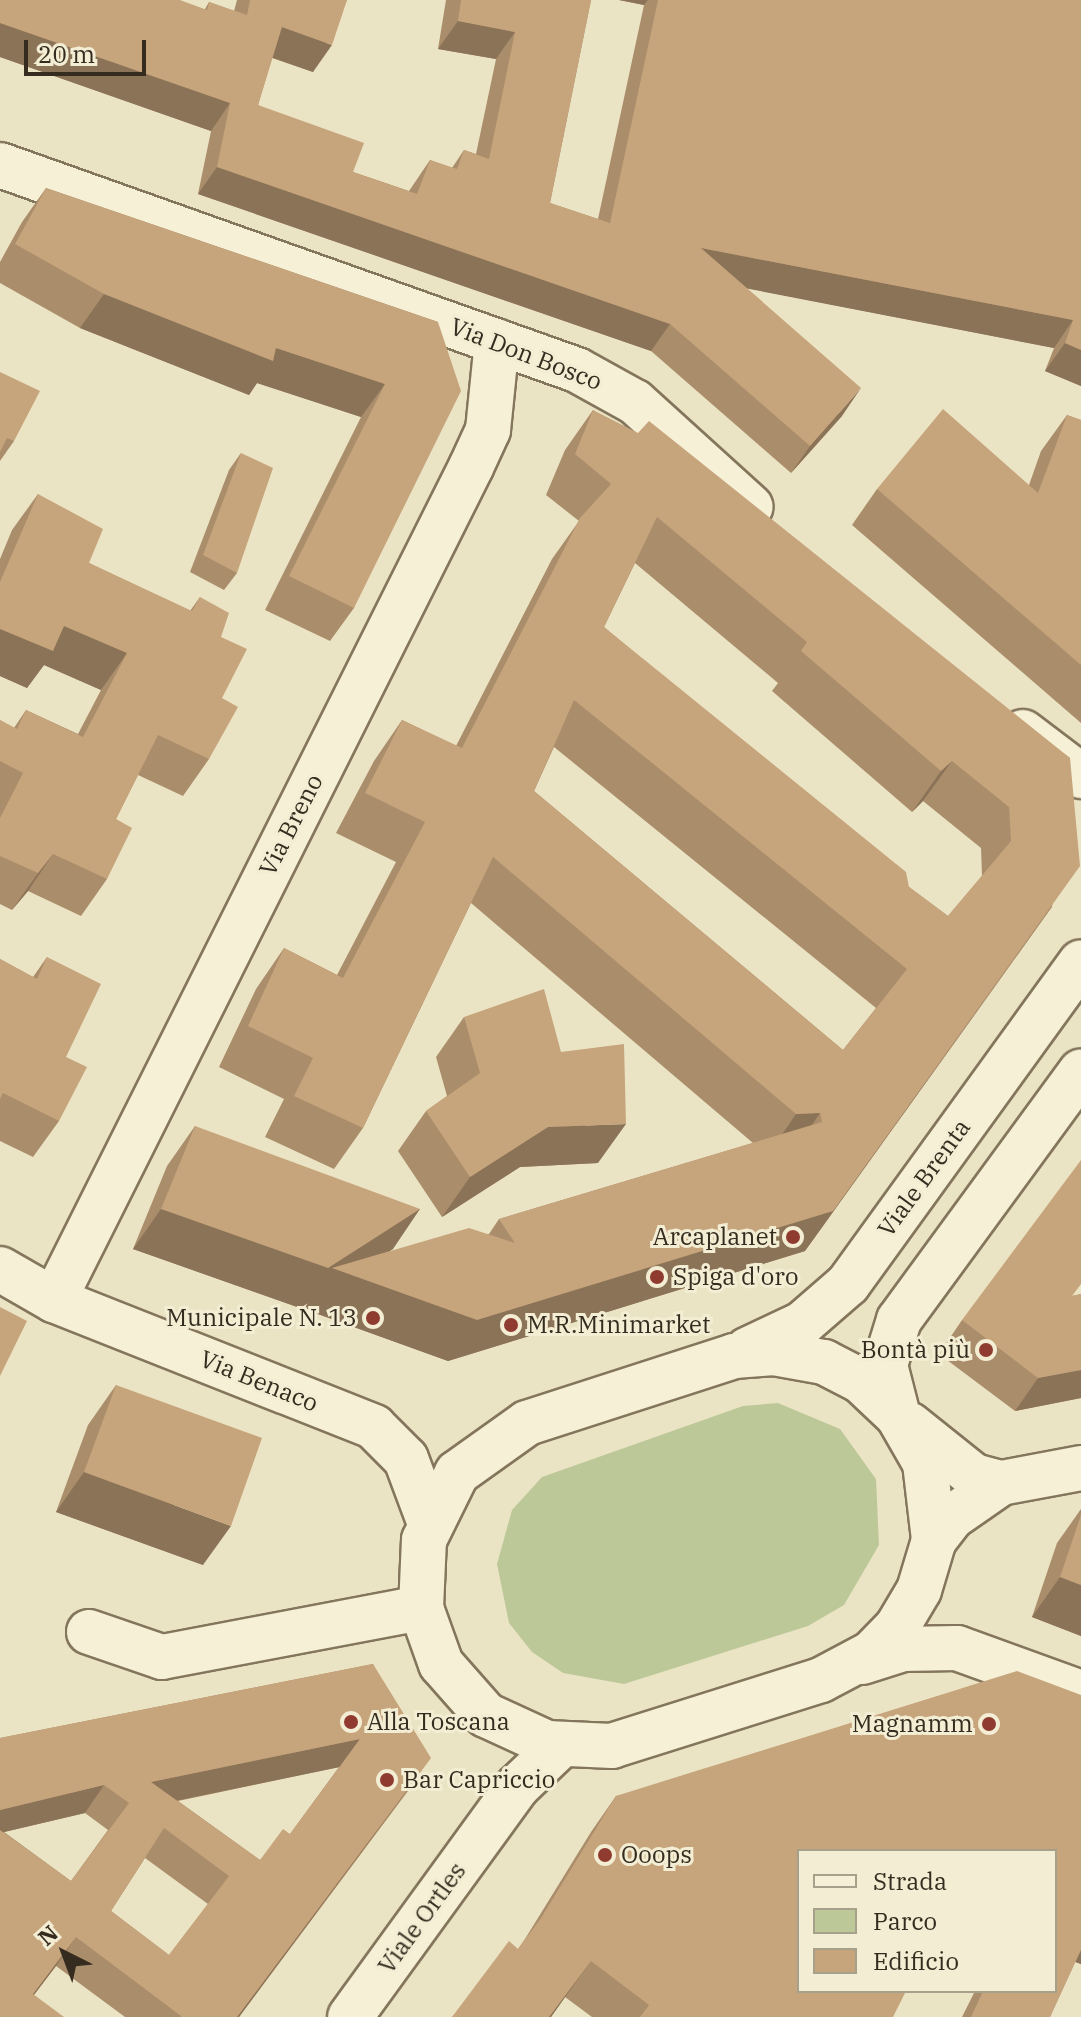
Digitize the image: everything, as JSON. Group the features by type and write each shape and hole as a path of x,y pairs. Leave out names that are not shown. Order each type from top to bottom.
{"street":[{"name":"Via Don Bosco","path":"1,167 497,341 626,395 783,537"},
{"name":"Via Breno","path":"54,1300 471,467 488,430 497,341"},
{"path":"992,709 1081,776"},
{"name":"Viale Brenta","path":"734,1356 802,1324 848,1284 1081,962"},
{"path":"934,1540 925,1463 898,1416 885,1365 899,1320 1081,1071"},
{"name":"Via Benaco","path":"0,1269 54,1300 374,1427 406,1459 429,1521"},
{"path":"1001,1483 974,1476 898,1416 861,1381 824,1362 774,1353 734,1356 512,1429 457,1473 429,1521 420,1558 421,1608 441,1664 486,1715 560,1746 642,1739 889,1651 957,1648 1081,1693"},
{"path":"849,1667 910,1609 934,1540 952,1517 1001,1483 1081,1468"},
{"path":"89,1632 162,1657 421,1608"},
{"name":"Viale Ortles","path":"486,1715 503,1768 493,1820"},
{"name":"Viale Ortles","path":"350,2017 493,1820 560,1746"}],"green space":[{"path":"778,1403 840,1429 876,1479 879,1545 844,1605 808,1626 624,1684 563,1673 532,1652 509,1623 497,1564 512,1510 542,1477 743,1406"}],"building":[{"path":"0,0 180,0 207,10 209,2 247,15 250,0 347,0 332,45 282,27 258,105 364,143 353,172 417,194 430,160 457,169 464,150 489,159 515,32 458,21 461,0 591,0 550,203 610,223 658,0 1081,0 1081,350 1065,343 1073,320 701,248 861,388 810,446 670,324 217,167 230,103 0,23"},
{"path":"46,188 438,322 461,391 354,608 289,576 385,384 276,348 273,361 104,294 15,244"},
{"path":"0,372 40,391 14,441 7,438 0,452"},
{"path":"943,409 1038,493 1067,415 1081,420 1081,665 877,489"},
{"path":"593,410 638,433 649,421 1070,758 1080,866 833,1211 477,1320 332,1268 469,1228 515,1243 499,1219 822,1122 820,1113 796,1114 493,857 363,1128 294,1096 313,1058 248,1026 284,948 343,978 425,822 365,793 402,720 462,748 580,518 611,484 575,454","holes":["657,517 807,642 801,651 941,771 952,761 1009,807 1011,841 948,916 909,887 906,872 604,627","574,700 907,969 843,1050 534,791"]},
{"path":"241,453 273,468 237,573 203,555"},
{"path":"38,494 103,529 89,563 192,611 200,597 229,613 221,637 247,649 222,698 238,707 209,759 158,735 116,819 132,828 107,879 53,854 38,873 0,856 0,818 23,773 0,761 0,720 17,729 26,710 83,737 127,653 64,626 53,651 0,629 0,582"},
{"path":"47,957 101,984 66,1057 87,1067 59,1121 3,1093 0,1099 0,959 37,979"},
{"path":"544,989 561,1052 624,1044 626,1124 548,1127 470,1177 426,1111 480,1073 464,1017"},
{"path":"195,1126 420,1209 328,1268 161,1209"},
{"path":"1081,1160 1081,1284 1072,1296 1081,1294 1081,1370 1038,1378 962,1320"},
{"path":"0,1307 27,1321 0,1376"},
{"path":"116,1385 262,1438 231,1526 84,1472"},
{"path":"1081,1515 1081,1585 1060,1577"},
{"path":"373,1664 431,1758 237,2017 181,2017 76,1937 33,1994 64,2017 0,2017 0,1830 71,1881 129,1803 104,1785 0,1810 0,1738","holes":["360,1739 290,1834 283,1829 260,1860 151,1782","164,1828 229,1876 169,1955 111,1911"]},
{"path":"1017,1671 1081,1695 1081,1950 1050,2017 971,2017 982,1993 1057,1993 1057,1849 797,1849 797,1993 905,1993 893,2017 640,2017 649,2005 591,1961 549,2017 452,2017 509,1941 518,1949 541,1918 616,1796"}],"place":[{"name":"Arcaplanet","path":"793,1237"},
{"name":"Spiga d'oro","path":"657,1277"},
{"name":"Municipale N. 13","path":"373,1318"},
{"name":"M.R.Minimarket","path":"511,1325"},
{"name":"Bontà più","path":"986,1350"},
{"name":"Alla Toscana","path":"351,1722"},
{"name":"Magnamm","path":"989,1724"},
{"name":"Bar Capriccio","path":"387,1780"},
{"name":"Ooops","path":"605,1855"}]}
